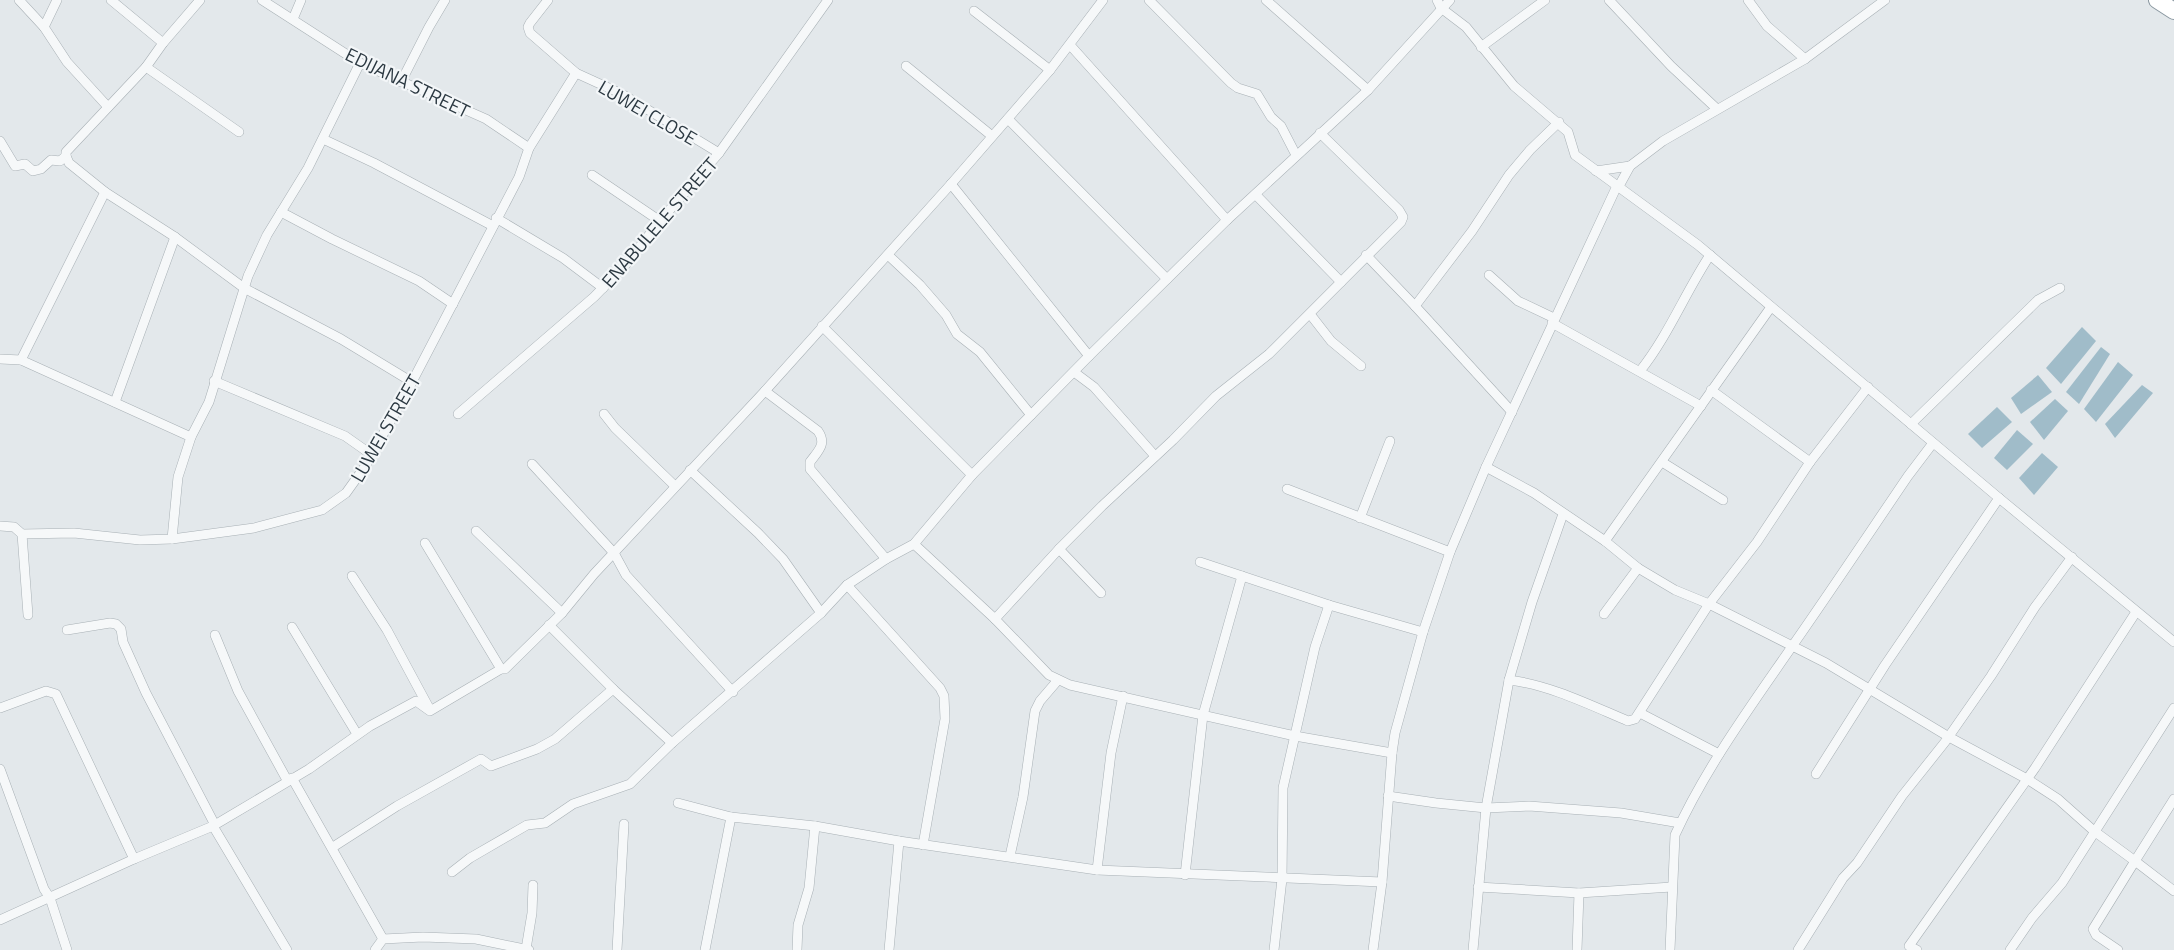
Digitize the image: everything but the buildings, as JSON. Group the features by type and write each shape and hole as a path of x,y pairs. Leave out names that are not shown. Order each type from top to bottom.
{"highway":[{"path":"2157,0 2174,11"}],"street":[{"path":"19,0 44,27 67,62 108,107"},
{"path":"44,27 57,0"},
{"path":"111,0 163,42"},
{"path":"0,141 15,166 25,164 32,171 41,169 51,160 60,161 66,156 66,152 146,67 163,42 200,0"},
{"name":"EDIJANA STREET","path":"262,0 360,63 486,119 529,148"},
{"path":"293,19 301,0"},
{"path":"401,82 445,0"},
{"name":"LUWEI CLOSE","path":"548,0 530,23 528,31 576,73 622,94 719,153"},
{"name":"ENABULELE STREET","path":"458,414 603,288 627,264 660,221 719,153 828,0"},
{"path":"430,710 501,669 505,669 535,642 675,486 766,391 822,326 951,184 1050,70 1103,0"},
{"path":"1149,0 1231,83 1238,88 1257,94 1271,117 1281,126 1296,155"},
{"path":"1266,0 1368,90"},
{"path":"452,872 470,858 527,825 545,823 573,804 630,784 672,743 733,692 821,613 848,585 886,559 914,544 972,475 1089,356 1227,220 1256,196 1296,155 1368,90 1439,4 1450,0"},
{"path":"1481,47 1545,0"},
{"path":"1609,0 1671,66 1718,110"},
{"path":"1748,0 1767,26 1805,59"},
{"path":"1373,950 1382,882 1395,733 1423,632 1450,552 1486,467 1616,188 1630,166 1663,140 1805,59 1884,0"},
{"path":"1439,4 1466,27 1514,86 1559,122 1568,132 1575,155 1710,254 1933,443 2174,642"},
{"path":"974,11 1050,70"},
{"path":"1070,45 1140,120 1227,220"},
{"path":"172,538 178,477 191,437 208,402 244,288 266,235 323,139 360,63"},
{"path":"906,66 992,136"},
{"path":"146,67 239,132"},
{"name":"LUWEI STREET","path":"0,526 14,527 22,534 74,533 140,540 172,538 254,528 322,510 346,493 372,455 412,382 519,177 529,148 576,73"},
{"path":"1008,119 1167,279"},
{"path":"1415,306 1472,231 1509,175 1530,150 1559,122"},
{"path":"996,619 1059,549 1173,440 1216,396 1269,354 1401,222 1402,214 1320,133"},
{"path":"323,139 494,222 563,258 603,288"},
{"path":"66,156 69,163 105,192 175,237 244,288 342,339 412,382"},
{"path":"1596,171 1630,166"},
{"path":"592,175 660,221"},
{"path":"951,184 1089,356"},
{"path":"21,360 105,192"},
{"path":"1256,196 1340,282"},
{"path":"281,212 419,281 453,304"},
{"path":"115,402 175,237"},
{"path":"1640,371 1654,354 1690,285 1710,254"},
{"path":"888,255 920,285 946,315 957,334 980,352 1031,415"},
{"path":"1366,256 1415,306 1512,412"},
{"path":"1489,274 1518,301 1701,406"},
{"path":"1911,424 2038,300 2060,288"},
{"path":"1605,541 1771,307"},
{"path":"1310,314 1331,341 1361,366"},
{"path":"822,326 972,475"},
{"path":"0,359 21,360 191,437"},
{"path":"1074,372 1094,387 1155,456"},
{"path":"214,380 345,436 372,455"},
{"path":"1509,680 1522,681 1550,690 1628,721 1635,719 1709,604 1757,542 1810,462 1868,387"},
{"path":"1711,390 1810,462"},
{"path":"766,391 818,431 823,444 810,462 810,469 886,559"},
{"path":"604,414 614,428 675,486"},
{"path":"1360,518 1390,441"},
{"path":"1670,950 1675,834 1680,824 1719,754 1908,476 1933,443"},
{"path":"1662,462 1723,500"},
{"path":"532,464 614,553 626,575 733,692"},
{"path":"1486,467 1534,493 1605,541 1638,568 1675,590 1709,604 1793,645 1949,737 2027,779 2058,799 2094,831 2174,891"},
{"path":"690,470 783,559 821,613"},
{"path":"1288,490 1450,552"},
{"path":"1816,774 1870,689 1999,498"},
{"path":"1473,950 1486,808 1509,680 1532,602 1564,514"},
{"path":"476,531 562,613"},
{"path":"22,534 28,615"},
{"path":"425,543 501,669"},
{"path":"914,544 996,619 1049,675 1058,680 1070,685 1295,736 1392,753"},
{"path":"1059,549 1101,593"},
{"path":"1798,950 1843,878 1857,863 1902,796 1949,737 2035,607 2072,557"},
{"path":"1200,562 1329,605 1423,632"},
{"path":"1604,614 1638,568"},
{"path":"352,576 387,630 430,710"},
{"path":"1185,875 1203,715 1242,576"},
{"path":"848,585 940,688 944,696 945,719 923,845"},
{"path":"1274,950 1282,879 1283,788 1315,647 1329,605"},
{"path":"1911,949 2027,779 2136,612"},
{"path":"67,630 110,623 116,624 121,629 123,642 146,693 214,826 287,950"},
{"path":"549,625 612,689 672,743"},
{"path":"292,627 358,734"},
{"path":"215,635 238,691 333,847 383,939"},
{"path":"1010,856 1023,798 1035,711 1040,701 1058,680"},
{"path":"333,847 397,806 481,760 491,766 537,749 555,739 612,689"},
{"path":"0,708 46,691 56,694 134,859"},
{"path":"1097,870 1111,754 1123,696"},
{"path":"0,920 134,859 214,826 358,734 416,701 430,710"},
{"path":"2010,950 2032,918 2062,883 2174,708"},
{"path":"1640,713 1719,754"},
{"path":"0,770 44,889 50,898 67,950"},
{"path":"1388,796 1486,808 1529,806 1621,813 1680,824"},
{"path":"2118,950 2096,936 2093,929 2174,799"},
{"path":"678,803 732,817 815,826 923,845 1097,870 1382,882"},
{"path":"705,950 732,817"},
{"path":"617,950 624,824"},
{"path":"796,950 798,925 809,888 815,826"},
{"path":"889,950 899,841"},
{"path":"383,939 423,937 476,939 527,950 532,913 533,884"},
{"path":"1478,887 1579,893 1672,887"},
{"path":"1577,950 1579,893"},
{"path":"375,950 383,939"}],"water":[{"path":"2082,327 2096,341 2061,384 2046,368"},
{"path":"2101,347 2110,354 2079,404 2066,392"},
{"path":"2118,362 2133,375 2096,422 2084,409"},
{"path":"2038,375 2052,392 2021,414 2011,398"},
{"path":"2142,385 2153,393 2115,438 2105,424"},
{"path":"2055,399 2068,411 2044,440 2030,422"},
{"path":"1997,407 2012,422 1982,448 1968,434"},
{"path":"2017,430 2033,444 2007,470 1994,458"},
{"path":"2042,453 2058,467 2034,495 2019,478"}]}
